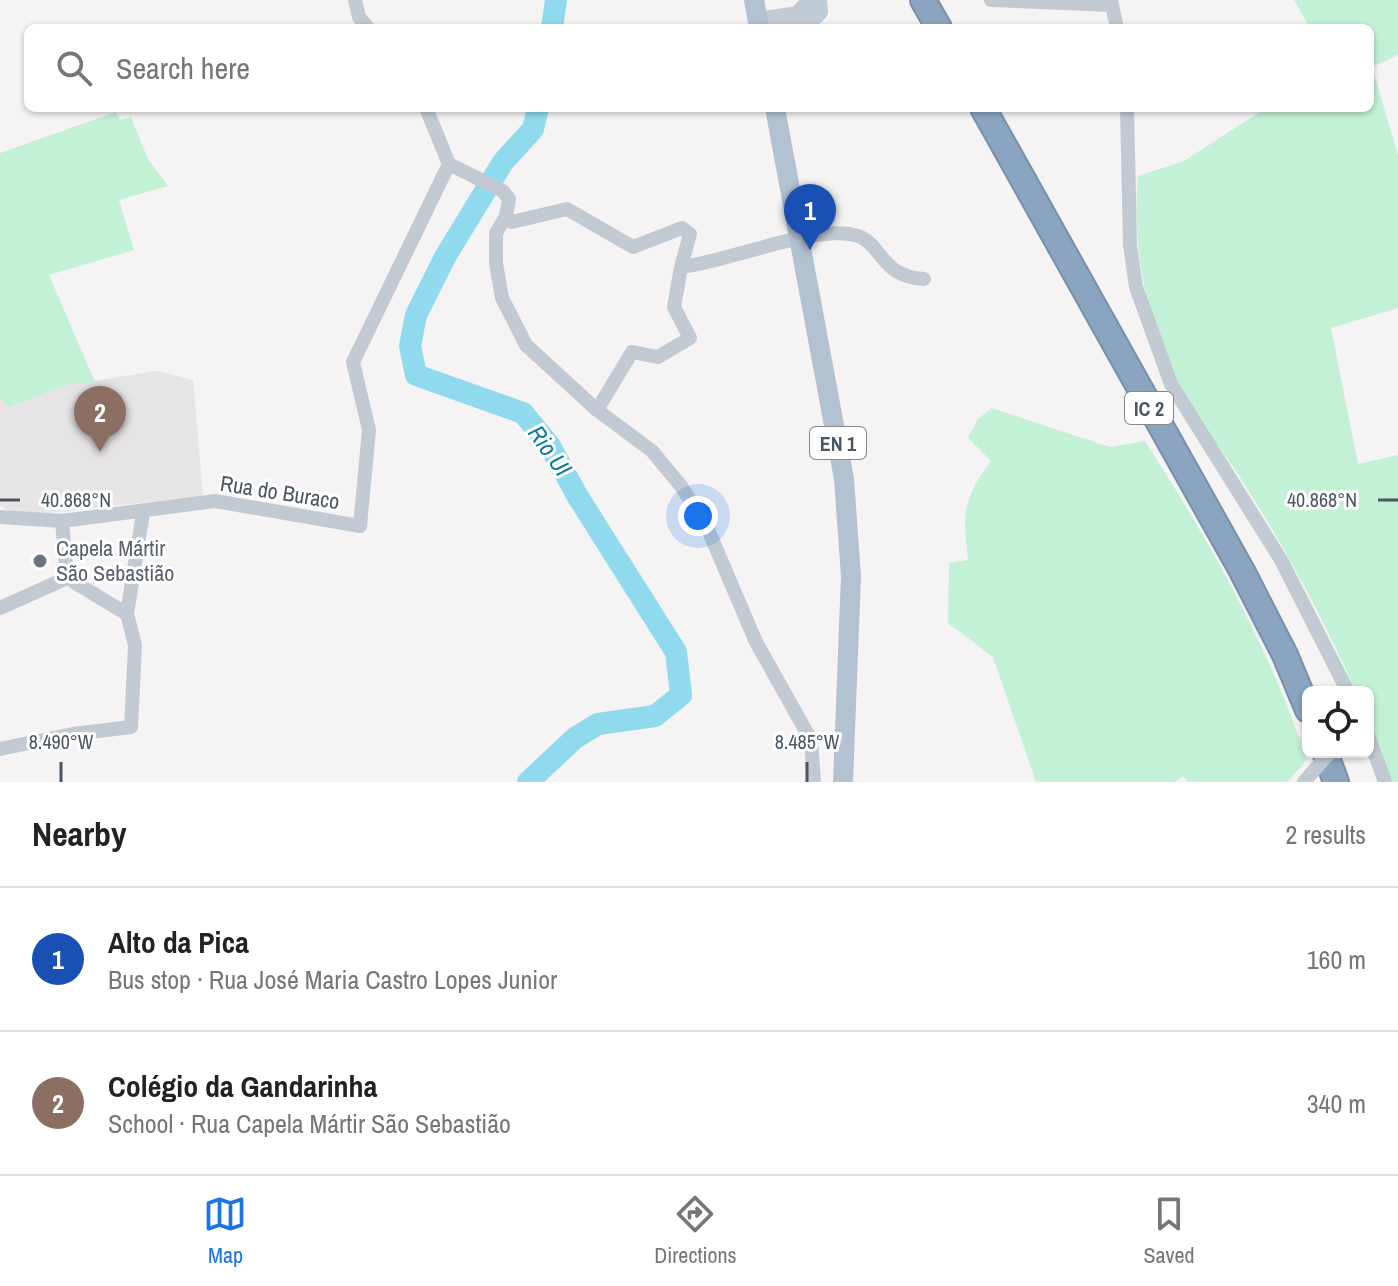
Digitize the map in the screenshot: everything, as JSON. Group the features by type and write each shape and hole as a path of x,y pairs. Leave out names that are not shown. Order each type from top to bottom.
{"highway":[{"path":"923,0 937,24"},
{"path":"935,0 948,24"},
{"name":"IC 2","path":"985,112 1242,571 1302,696"},
{"name":"IC 2","path":"995,112 1253,572 1308,686"},
{"path":"1331,758 1336,782"},
{"path":"1333,758 1346,782"}],"main road":[{"name":"EN 1","path":"776,112 844,479 849,527 843,782"}],"street":[{"path":"355,0 359,17 365,24"},
{"path":"757,16 798,15 811,0"},
{"path":"807,24 819,12 818,0"},
{"path":"991,0 1111,2 1116,24"},
{"path":"428,112 449,164 465,169 503,191 509,199 506,216 496,233 496,263 502,298 526,345 597,410 652,451 707,527 756,642 811,740 814,782"},
{"path":"1127,112 1132,259 1136,287 1163,365 1171,384 1281,560 1345,686"},
{"name":"Rua do Buraco","path":"143,513 215,501 360,526 369,430 353,362 449,164"},
{"path":"506,216 512,222 567,209 633,247 682,228 690,234 674,307 690,338 658,357 632,352 597,410"},
{"path":"681,267 801,240 854,234 867,242 893,272 924,279"},
{"path":"0,517 62,521 143,513 131,569 127,614 135,645 131,727 73,734 0,749"},
{"path":"62,521 70,580"},
{"path":"70,580 127,614"},
{"path":"0,608 70,580"},
{"path":"1374,752 1385,782"},
{"path":"1304,782 1325,758"}],"shaded area":[{"path":"157,371 193,380 203,496 30,515 16,515 0,505 0,397 10,408 66,385"}],"green space":[{"path":"1294,0 1398,0 1398,55 1374,66 1374,24 1308,24"},
{"path":"1374,74 1398,155 1398,308 1331,328 1358,464 1398,455 1398,782 1389,782 1374,736 1374,686 1353,686 1286,553 1232,465 1197,416 1165,355 1141,266 1138,176 1184,161 1260,112 1374,112"},
{"path":"116,112 120,120 131,117 148,159 168,186 119,200 134,250 49,275 95,382 66,385 9,408 0,397 0,153"},
{"path":"992,408 1110,447 1145,441 1215,556 1275,676 1302,746 1302,758 1307,760 1287,782 1188,782 1183,776 1175,782 1036,782 993,657 948,623 949,563 968,560 965,530 967,507 974,486 991,461 968,438 978,419"}],"waterway":[{"name":"Rio Ul","path":"553,24 556,0"},
{"name":"Rio Ul","path":"528,782 575,738 598,724 655,716 681,695 676,652 578,497 550,446 523,413 416,375 410,346 416,315 445,257 503,162 533,129 537,112"}],"place":[{"name":"Alto da Pica","path":"810,250"},
{"name":"Colégio da Gandarinha","path":"100,452"},
{"name":"Capela Mártir São Sebastião","path":"40,561"}]}
